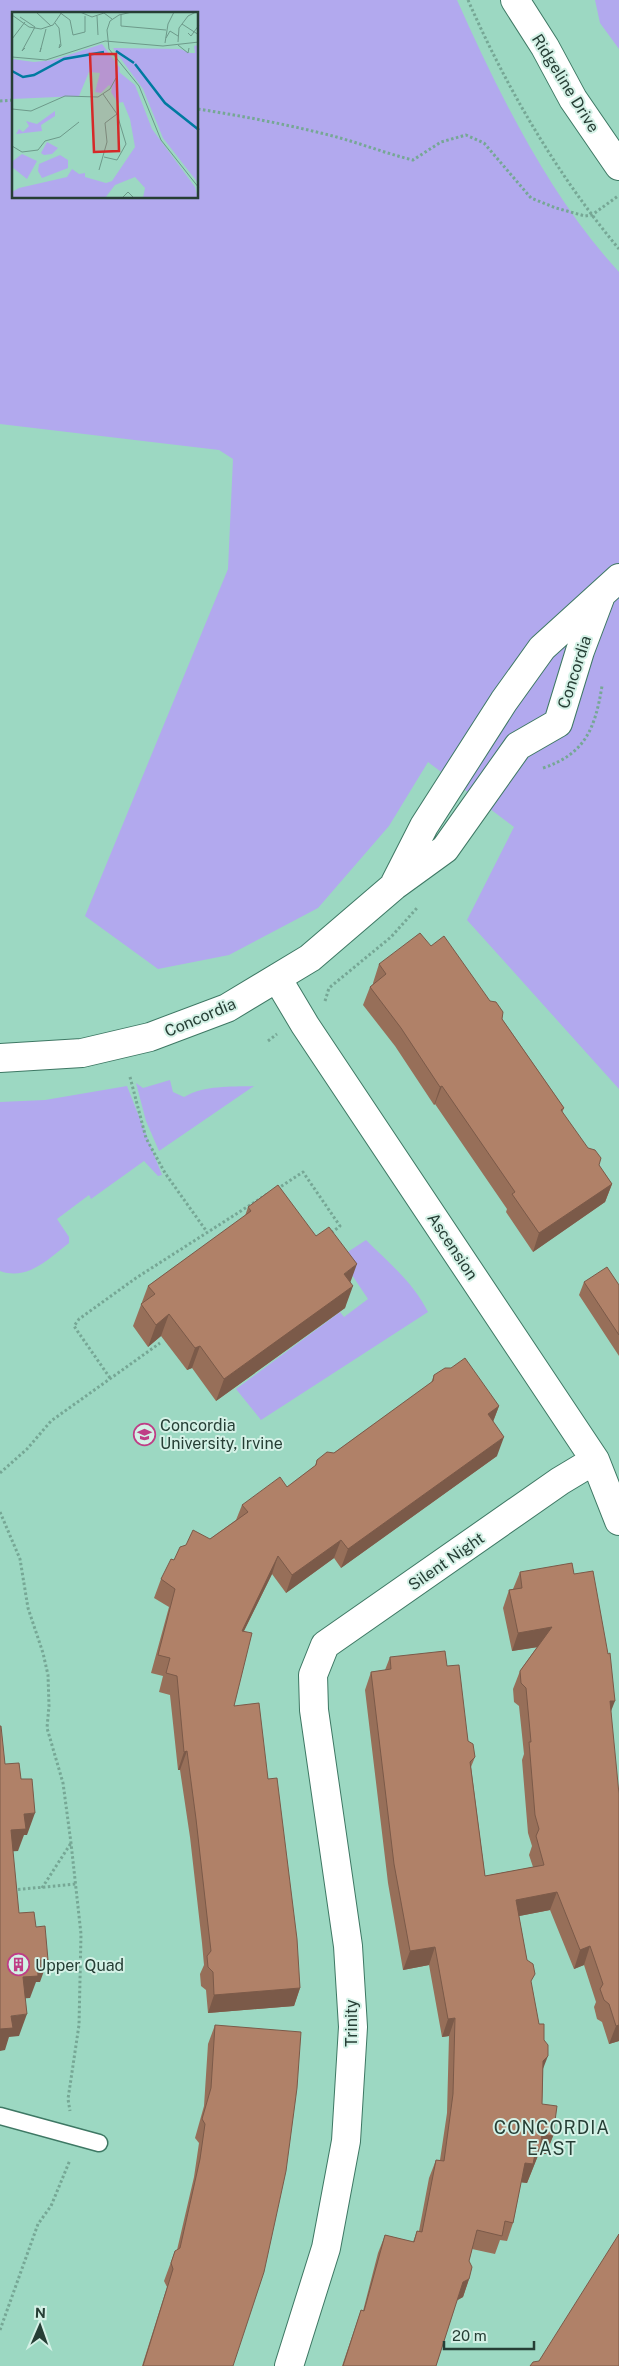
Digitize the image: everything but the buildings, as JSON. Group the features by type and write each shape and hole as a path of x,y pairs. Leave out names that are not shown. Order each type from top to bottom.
{"street":[{"name":"Ridgeline Drive","path":"515,0 545,48 573,99 619,166"},
{"name":"Concordia","path":"394,886 424,826 504,701 542,648 600,598 619,578"},
{"name":"Concordia","path":"0,1058 82,1053 150,1037 227,1008 310,958 394,886 445,849 518,746 558,723 580,651 600,598"},
{"name":"Ascension","path":"277,978 305,1025 595,1460 619,1521"},
{"name":"Silent Night","path":"313,1674 325,1645 560,1482 595,1460"},
{"name":"Trinity","path":"289,2366 326,2248 346,2141 352,2027 348,1946 314,1710 313,1674"}],"lane":[{"path":"0,2116 99,2143"}],"path":[{"path":"468,0 498,61 552,159 619,249"},
{"path":"199,109 259,119 331,135 413,160 441,142 466,136 484,143 531,198 556,208 585,216 592,215 619,195"},
{"path":"130,1077 146,1138 165,1173 206,1232"},
{"path":"110,1378 74,1326 79,1319 136,1278 206,1232 304,1172 340,1226 327,1236"},
{"path":"0,1473 26,1449 51,1421 160,1342"},
{"path":"0,1512 20,1559 28,1608 48,1675 49,1706 47,1728 63,1783 81,1934 79,2025 68,2099 73,2137 71,2158 51,2206 38,2224 0,2330"},
{"path":"42,1888 71,1843"},
{"path":"8,1891 76,1884"}],"shaded area":[{"path":"0,0 457,0 490,71 527,143 570,211 619,272 619,1089 467,920 514,827 428,762 389,826 318,908 229,955 158,969 85,916 228,569 233,459 219,450 0,424"},
{"path":"595,0 619,0 619,49 600,23"},
{"path":"170,1080 173,1092 184,1097 200,1090 254,1086 159,1151 146,1121 136,1083 143,1088"},
{"path":"127,1086 162,1175 158,1176 144,1161 91,1199 89,1195 57,1219 69,1237 69,1243 53,1256 29,1271 10,1273 0,1271 0,1102 45,1100"},
{"path":"366,1240 408,1282 428,1312 261,1420 236,1389 340,1312 344,1317 368,1299 340,1257"}],"place":[{"name":"Concordia University, Irvine","path":"144,1434"},
{"name":"Upper Quad","path":"19,1965"}],"district":[{"name":"CONCORDIA EAST","path":"552,2138"}]}
